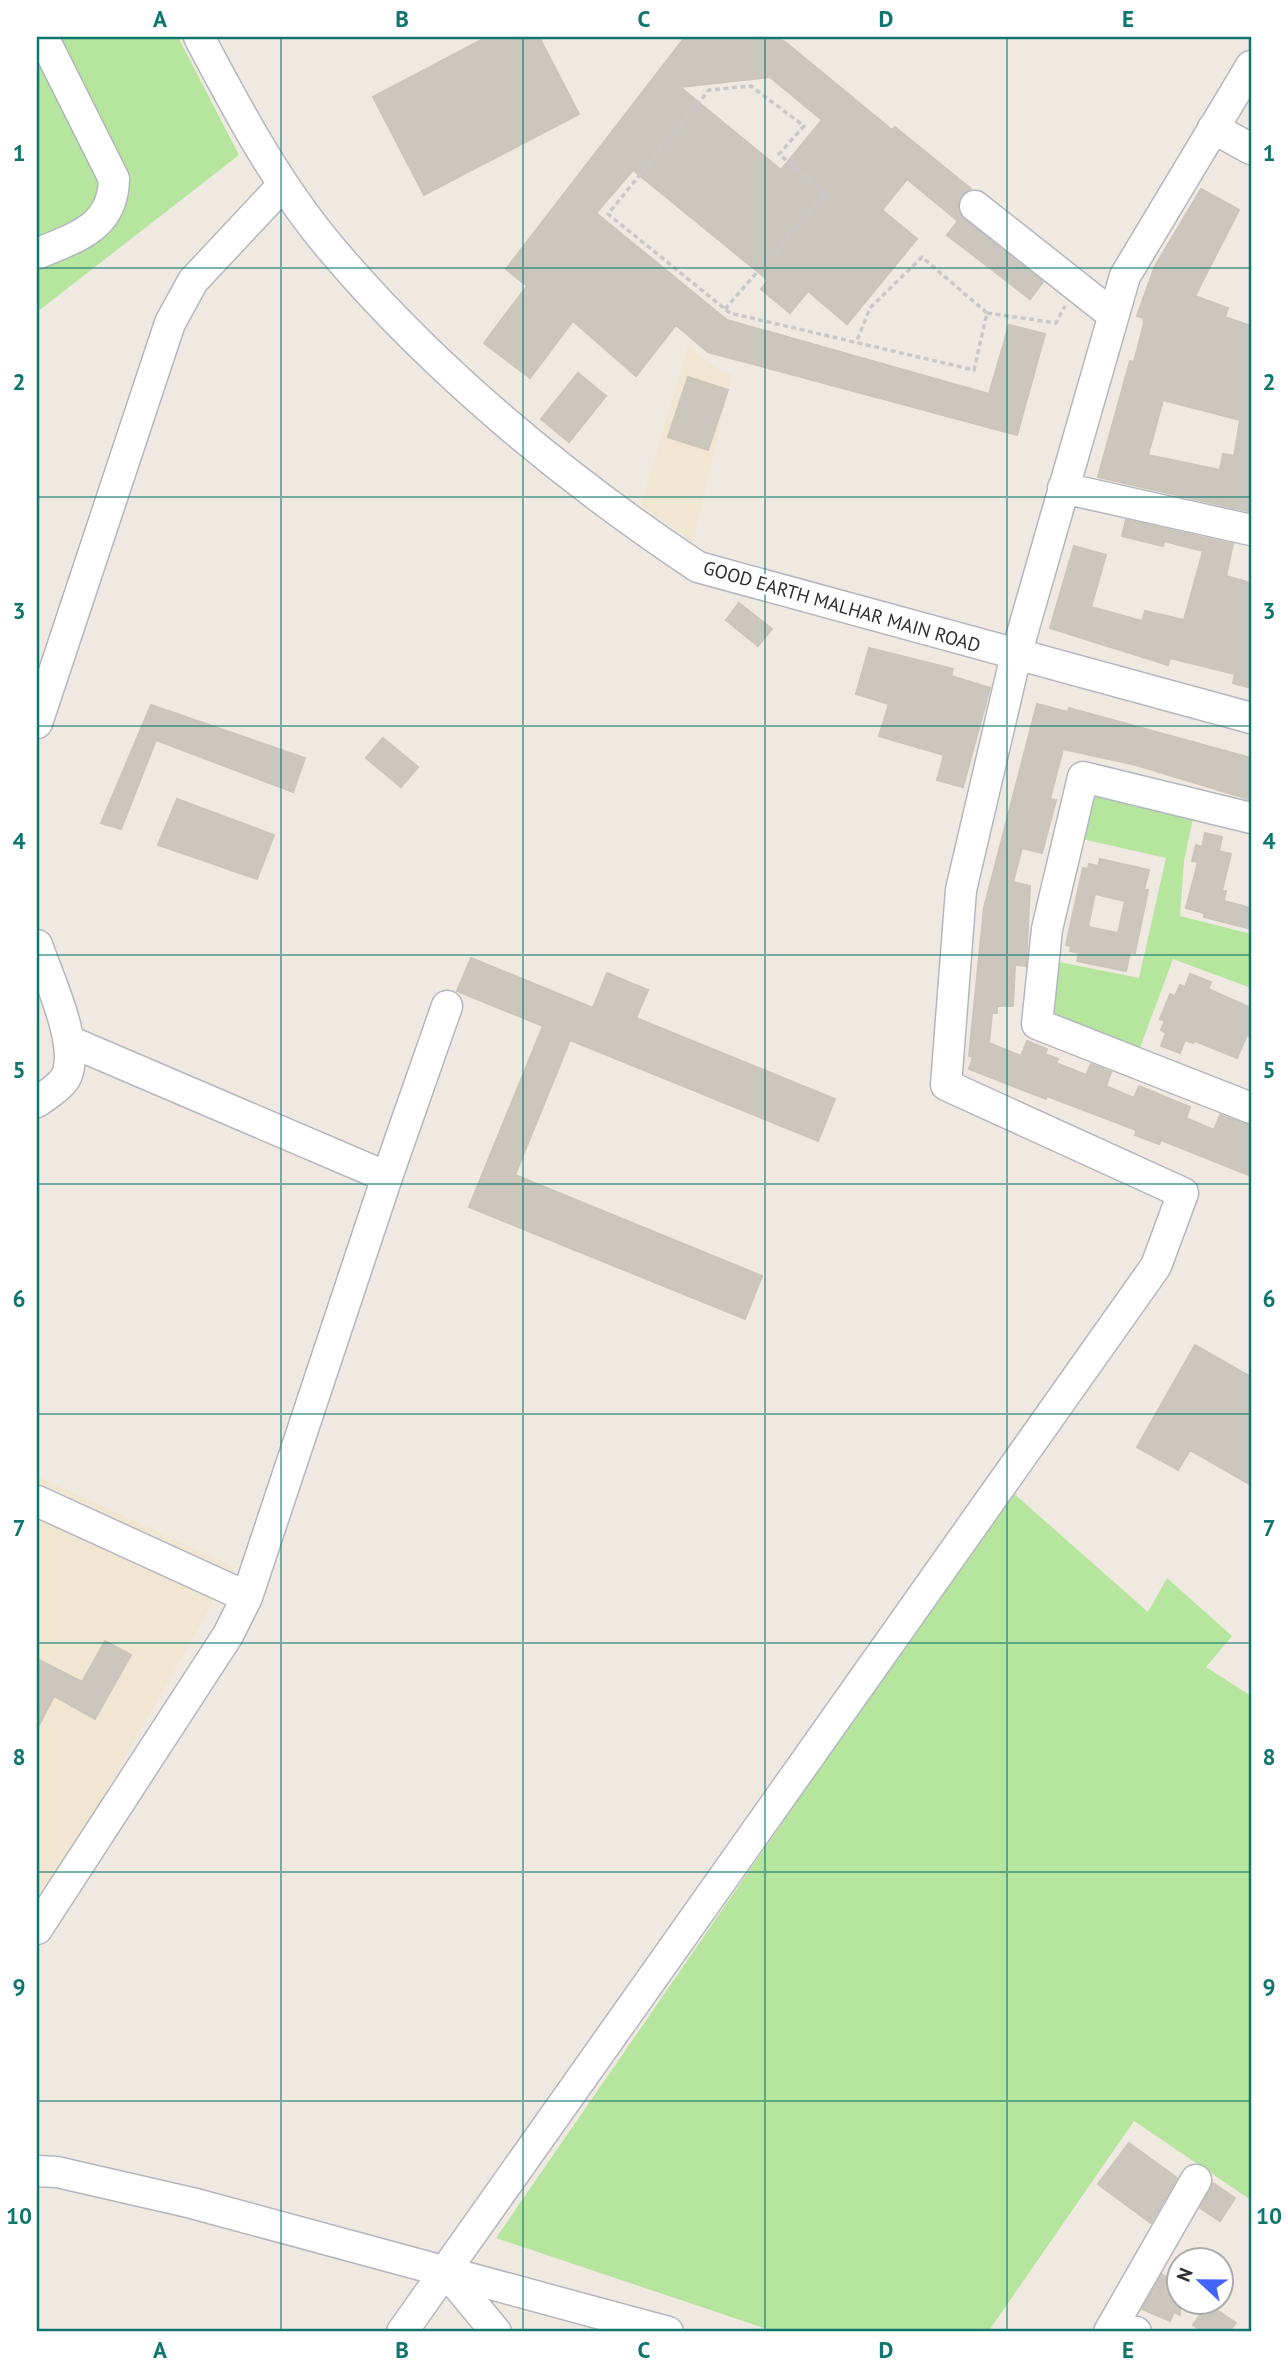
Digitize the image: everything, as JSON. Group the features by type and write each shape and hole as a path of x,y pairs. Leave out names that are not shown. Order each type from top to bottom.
{"street":[{"path":"37,254 95,227 109,204 114,179 43,37"},
{"name":"GOOD EARTH MALHAR MAIN ROAD","path":"199,37 283,185 333,252 412,336 522,435 634,524 698,567 1251,718"},
{"path":"402,2332 1156,1266 1183,1193 946,1085 961,890 1016,655 1125,276 1251,65"},
{"path":"1213,128 1251,149"},
{"path":"37,723 170,323 193,281 283,185"},
{"path":"975,206 1113,315"},
{"path":"1063,488 1251,530"},
{"path":"1251,818 1083,777 1047,929 1037,1024 1251,1108"},
{"path":"37,945 69,1041 70,1062 65,1079 37,1102"},
{"path":"37,1928 46,1892 228,1635 247,1597 447,1006"},
{"path":"69,1041 387,1177"},
{"path":"37,1501 247,1597"},
{"path":"37,2171 57,2172 192,2203 444,2269 668,2332"},
{"path":"1109,2332 1196,2180"},
{"path":"444,2269 496,2332"}],"path":[{"path":"725,309 825,194 779,154 804,126 751,86 709,90 608,214 725,309 974,370 987,313"},
{"path":"856,343 870,308 922,257 987,313 1056,323 1076,286"}],"shaded area":[{"path":"688,346 721,372 732,375 693,542 641,506"},
{"path":"37,1476 233,1567 37,1912"}],"green space":[{"path":"37,37 178,37 239,155 37,312"},
{"path":"1089,786 1195,809 1184,861 1180,916 1251,934 1251,988 1173,959 1137,1056 1046,1021 1054,961 1139,978 1166,858 1078,838"},
{"path":"1011,1491 1148,1612 1167,1578 1232,1636 1206,1667 1251,1696 1251,2200 1134,2121 988,2332 776,2332 496,2238"}],"building":[{"path":"487,37 539,37 579,114 424,195 373,97"},
{"path":"685,37 770,37 785,42 892,130 895,127 971,189 962,195 958,203 964,219 1043,282 1030,299 947,235 958,221 907,179 882,210 917,239 847,324 808,291 790,313 761,289 768,280 633,170 596,213 727,320 989,394 1009,325 1045,334 1017,435 708,352 676,325 636,376 573,321 530,378 484,343 527,286 506,269","holes":["770,77 822,120 781,170 680,87"]},
{"path":"1201,189 1239,210 1195,296 1228,308 1225,317 1251,326 1251,512 1098,477 1130,361 1134,362 1144,323 1143,318 1137,316 1155,266","holes":["1163,400 1240,420 1234,456 1223,454 1220,470 1148,455"]},
{"path":"578,373 606,396 569,442 541,419"},
{"path":"688,377 728,390 708,450 668,437"},
{"path":"1126,520 1233,544 1226,576 1251,583 1251,688 1233,683 1235,674 1170,658 1168,665 1050,628 1074,546 1106,555 1091,607 1142,621 1145,611 1184,620 1203,551 1164,541 1163,546 1122,536"},
{"path":"739,603 772,629 758,646 726,620"},
{"path":"869,648 953,669 951,676 990,688 963,787 937,780 944,755 879,736 889,704 856,694"},
{"path":"1037,704 1068,712 1069,708 1251,758 1251,800 1136,765 1063,749 1050,799 1056,800 1042,853 1022,848 1013,882 1030,886 1026,966 1015,965 1013,1006 997,1006 997,1013 992,1013 989,1043 1021,1056 1027,1041 1047,1049 1045,1054 1058,1059 1056,1063 1086,1075 1091,1064 1111,1072 1106,1086 1134,1098 1139,1086 1190,1107 1186,1118 1214,1130 1220,1115 1251,1126 1251,1176 1161,1140 1159,1144 1135,1135 1136,1130 969,1069 973,1057 969,1056 984,908"},
{"path":"151,705 305,758 293,792 156,740 121,829 101,823"},
{"path":"383,738 418,767 401,787 366,758"},
{"path":"177,799 274,835 257,879 158,845"},
{"path":"1205,833 1222,837 1219,851 1231,854 1222,891 1226,891 1224,901 1251,908 1251,929 1204,917 1204,913 1186,908 1198,862 1192,861 1196,845 1202,847"},
{"path":"1100,859 1149,870 1144,890 1148,890 1135,953 1130,952 1126,971 1077,961 1079,953 1070,951 1071,946 1066,945 1083,868 1088,869 1089,864 1098,866","holes":["1095,894 1125,901 1118,933 1088,927"]},
{"path":"471,958 593,1008 607,973 648,990 636,1018 835,1099 818,1141 570,1040 515,1175 762,1276 745,1319 469,1207 543,1026 457,991"},
{"path":"1190,974 1211,982 1208,989 1251,1008 1251,1037 1247,1035 1237,1058 1195,1041 1193,1043 1185,1040 1180,1053 1161,1046 1166,1033 1161,1030 1165,1021 1160,1019 1170,994 1175,996 1180,985 1185,987"},
{"path":"1195,1345 1251,1377 1251,1485 1190,1450 1178,1470 1137,1447"},
{"path":"105,1641 131,1655 95,1719 54,1696 37,1729 37,1659 82,1682"},
{"path":"1129,2143 1177,2178 1151,2223 1098,2184"},
{"path":"1213,2183 1235,2198 1220,2221 1200,2208"},
{"path":"1162,2274 1166,2277 1166,2316 1172,2316 1170,2321 1142,2309"},
{"path":"1199,2316 1226,2316 1236,2323 1229,2332 1204,2332 1193,2325"}]}
